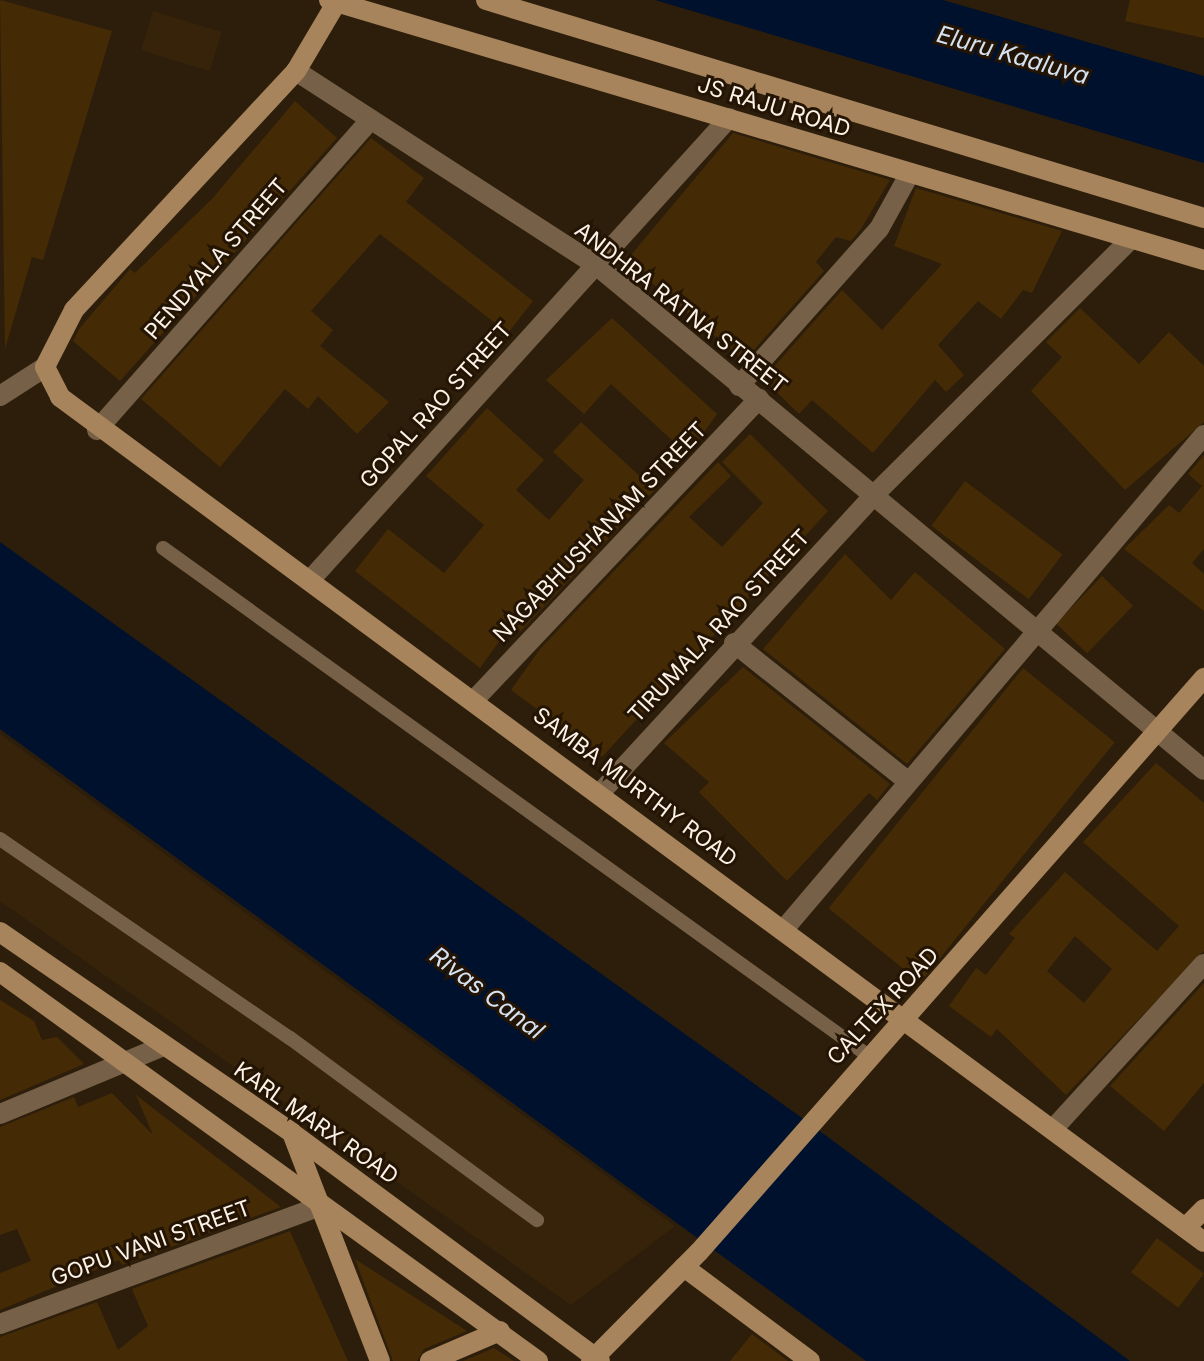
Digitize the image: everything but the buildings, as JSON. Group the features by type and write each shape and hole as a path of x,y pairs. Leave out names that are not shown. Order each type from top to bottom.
{"street":[{"name":"JS RAJU ROAD","path":"486,0 1204,218"},
{"name":"JS RAJU ROAD","path":"335,1 1204,260"},
{"path":"0,396 45,367 74,310 296,71 335,1"},
{"name":"ANDHRA RATNA STREET","path":"296,71 596,265 1204,770"},
{"name":"GOPAL RAO STREET","path":"312,578 729,118"},
{"name":"PENDYALA STREET","path":"97,430 371,119"},
{"path":"739,386 879,229 910,173"},
{"name":"TIRUMALA RAO STREET","path":"601,792 734,643 874,495 1131,239"},
{"name":"SAMBA MURTHY ROAD","path":"45,367 60,397 97,430 312,578 476,698 1204,1242"},
{"name":"NAGABHUSHANAM STREET","path":"476,698 759,399"},
{"path":"785,928 1035,627 1204,435"},
{"path":"734,643 906,780"},
{"name":"CALTEX ROAD","path":"595,1360 692,1260 819,1109 907,1019 1204,678"},
{"name":"KARL MARX ROAD","path":"0,932 292,1133 595,1360"},
{"path":"1054,1128 1204,964"},
{"path":"0,972 318,1207 500,1331 538,1361"},
{"path":"0,1114 163,1046"},
{"path":"292,1133 380,1361"},
{"name":"GOPU VANI STREET","path":"0,1324 318,1207"},
{"path":"1185,1228 1204,1209"},
{"path":"692,1260 810,1361"},
{"path":"430,1361 500,1331"}],"lane":[{"path":"163,548 870,1057"},
{"path":"0,839 290,1038 537,1220"}],"shaded area":[{"path":"153,11 222,32 210,71 141,50"},
{"path":"0,734 675,1226 571,1305 0,901"}],"water":[{"name":"Eluru Kaaluva","path":"655,0 943,0 1204,76 1204,163"},
{"name":"Rivas Canal","path":"0,542 809,1123 1130,1361 866,1361 0,729"}]}
